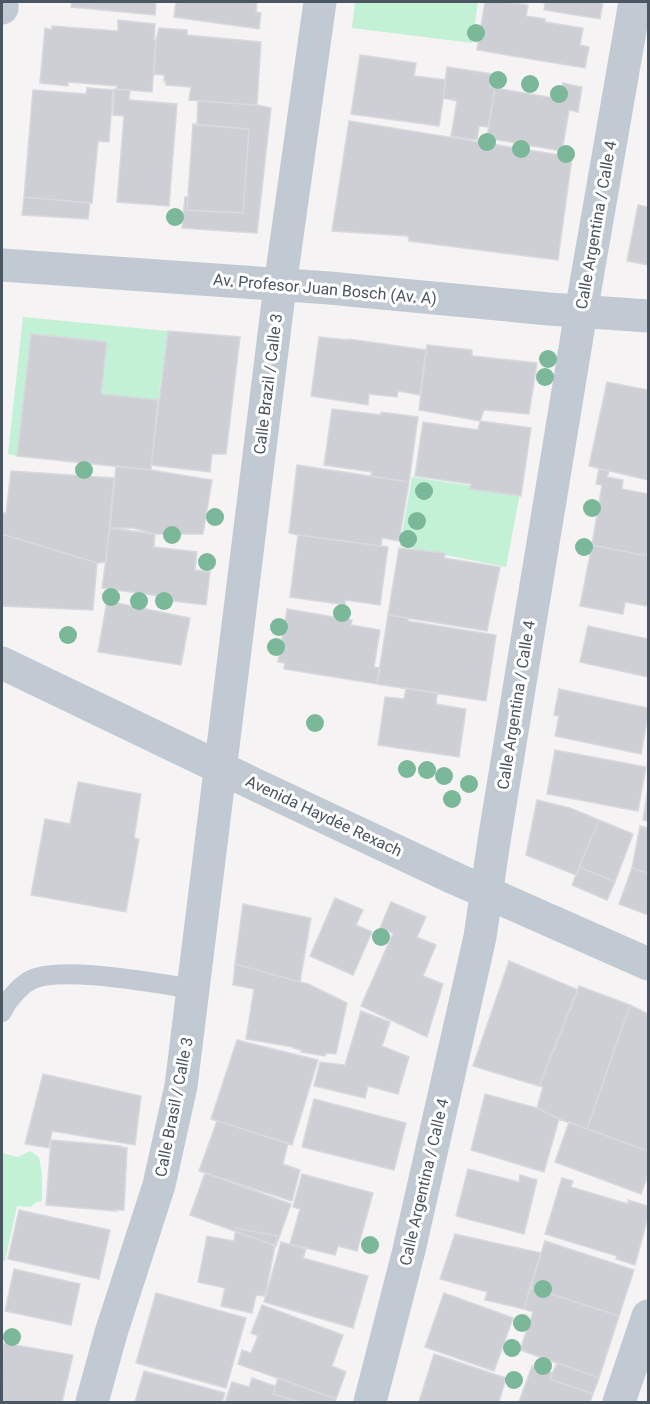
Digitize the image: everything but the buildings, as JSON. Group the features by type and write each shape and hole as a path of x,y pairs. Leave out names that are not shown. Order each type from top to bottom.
{"street":[{"path":"2,2 2,8"},
{"name":"Calle Brazil / Calle 3","path":"221,768 280,286 320,2"},
{"name":"Calle Argentina / Calle 4","path":"370,1402 421,1195 480,937 581,312 635,2"},
{"name":"Av. Profesor Juan Bosch (Av. A)","path":"2,265 329,288 581,312 648,316"},
{"name":"Avenida Haydée Rexach","path":"2,663 371,839 648,964"},
{"name":"Calle Brasil / Calle 3","path":"92,1402 111,1333 161,1175 181,1086 221,768"},
{"path":"619,1402 648,1316"}],"lane":[{"path":"2,1012 7,1002 29,981 47,975 107,976 194,989"}],"green space":[{"path":"355,2 478,2 472,43 352,28"},
{"path":"23,317 168,331 158,400 101,394 106,342 31,334 17,456 8,454"},
{"path":"412,477 520,493 506,567 400,546"},
{"path":"30,1151 39,1157 42,1174 42,1201 31,1207 17,1206 5,1261 2,1261 2,1153 18,1157"}]}
